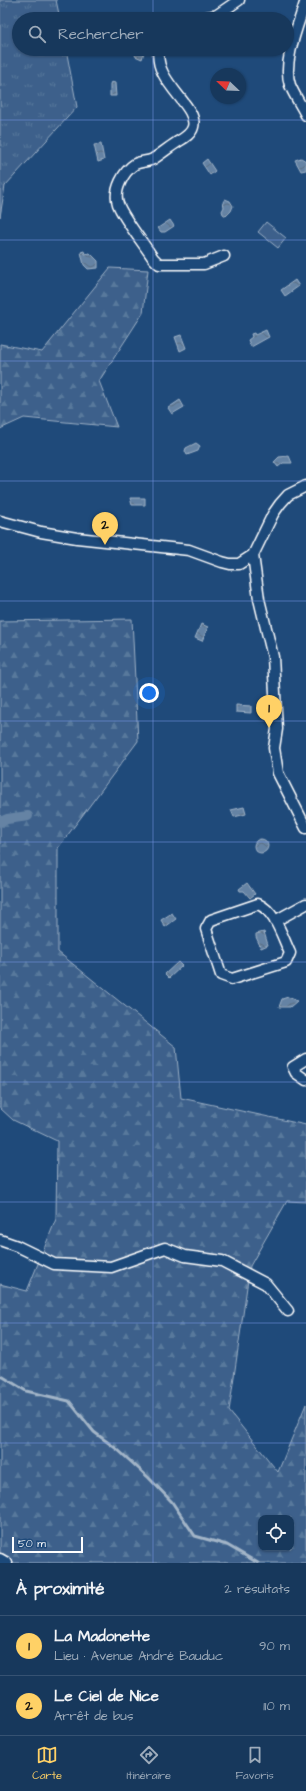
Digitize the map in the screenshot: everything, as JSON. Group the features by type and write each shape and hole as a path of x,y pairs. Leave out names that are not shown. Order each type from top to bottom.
{"street":[{"path":"221,12 239,0"},
{"path":"294,42 306,0"},
{"path":"158,56 160,69 165,78 186,104 194,127 189,134 151,160 136,164 127,171 118,190 117,203 153,258 159,264 204,264 224,256"},
{"path":"290,56 288,71 290,84 306,115"},
{"path":"0,521 41,532 77,538 189,550 230,564 239,564 253,555 280,504 288,496 306,486"},
{"path":"253,555 259,598 273,657 278,729 274,748 278,773 306,828"},
{"path":"295,805 306,817"},
{"path":"258,904 265,907 275,921 290,952 286,962 232,979 221,975 206,929 211,920 258,904"},
{"path":"275,921 306,904"},
{"path":"306,1059 293,1067 296,1073 306,1080"},
{"path":"0,1240 17,1246 54,1264 111,1267 166,1248 185,1256 222,1261 266,1284 288,1311"},
{"path":"0,1559 7,1563"}],"green space":[{"path":"0,0 56,0 59,12 12,12 12,56 67,56 77,107 5,186 0,217"},
{"path":"266,222 286,238 278,248 258,232"},
{"path":"110,268 148,270 143,313 99,381 117,427 24,418 0,429 0,344 42,352"},
{"path":"132,619 138,741 58,848 58,952 176,1047 181,1098 306,1125 306,1202 287,1201 250,1266 229,1411 278,1472 306,1404 306,1563 0,1563 0,1284 27,1291 56,1219 57,1141 13,1120 0,1108 0,621"}],"water":[{"path":"135,56 143,56 142,59"},
{"path":"111,82 115,83 116,96 110,96"},
{"path":"101,144 104,160 98,162 94,145"},
{"path":"301,158 306,161 306,170 301,171 295,160"},
{"path":"207,159 215,171 210,175 202,163"},
{"path":"225,199 230,201 233,206 231,211 226,216 222,211 224,207 223,202"},
{"path":"170,220 174,226 165,232 161,232 158,228"},
{"path":"84,251 85,254 90,253 98,261 98,268 88,269 84,265 81,252"},
{"path":"295,280 299,286 285,296 281,290"},
{"path":"266,330 269,337 251,347 248,340 252,337 251,334 254,333 255,335"},
{"path":"181,335 186,348 180,351 175,337"},
{"path":"180,400 184,407 172,414 168,408"},
{"path":"196,443 200,446 198,451 187,455 185,451 186,448"},
{"path":"289,456 292,463 283,463 278,467 274,462 279,457"},
{"path":"130,498 145,498 145,505 132,505"},
{"path":"201,624 208,627 202,641 195,638"},
{"path":"236,705 251,706 251,713 236,712"},
{"path":"244,807 246,814 234,817 231,810"},
{"path":"258,839 264,839 268,843 268,849 264,853 258,853 254,849 254,843"},
{"path":"247,883 255,894 250,898 244,891 240,891 239,889"},
{"path":"172,913 176,919 165,927 161,920"},
{"path":"264,932 268,945 261,948 256,934"},
{"path":"178,962 182,966 169,978 165,974"},
{"path":"288,997 297,1001 290,1007 279,1007 282,999"}],"waterway":[{"path":"0,822 7,819 28,816"},
{"path":"0,1375 26,1391 69,1401 94,1432 118,1450 149,1478 172,1502 195,1536 227,1545 258,1563"}],"place":[{"name":"Le Ciel de Nice","path":"105,545"},
{"name":"La Madonette","path":"269,728"}]}
